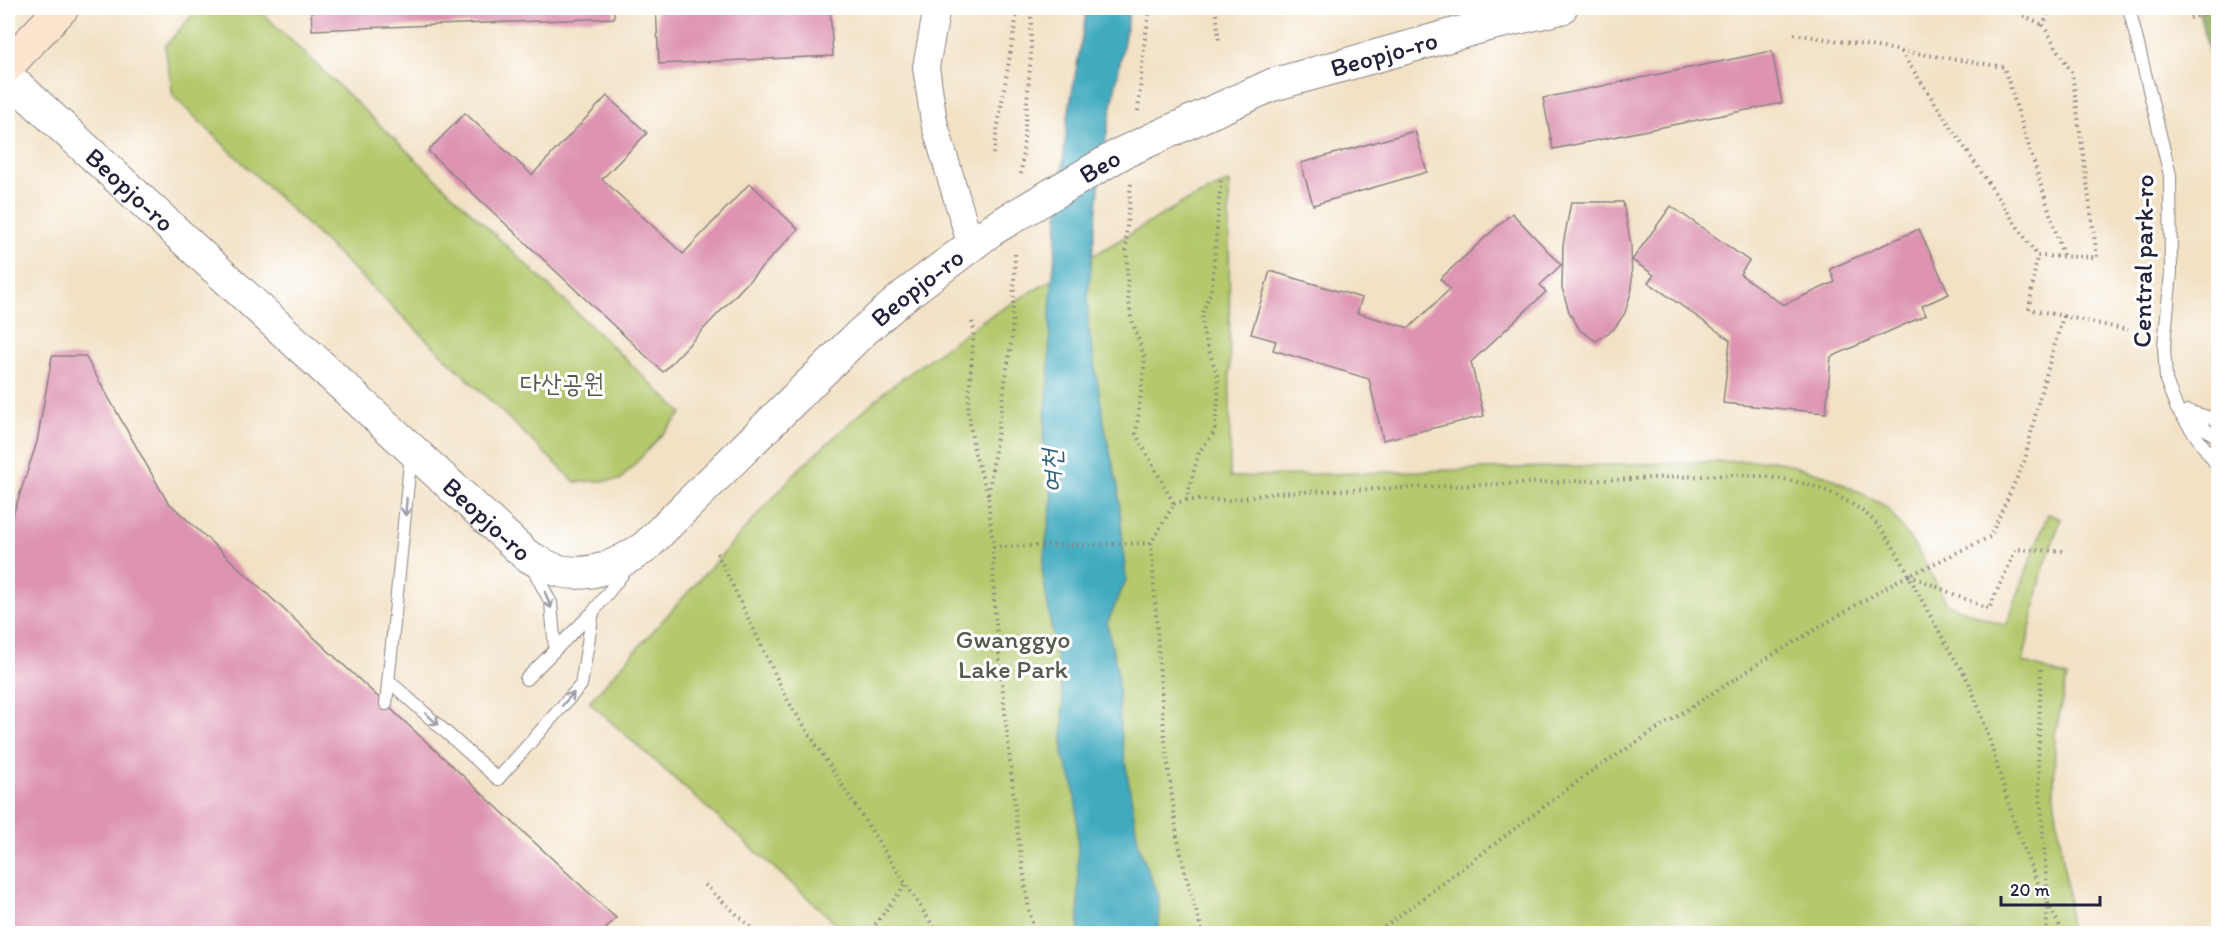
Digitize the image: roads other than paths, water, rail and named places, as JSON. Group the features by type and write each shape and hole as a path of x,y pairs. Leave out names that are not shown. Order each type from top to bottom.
{"main road":[{"path":"8,65 62,8"}],"street":[{"path":"937,8 926,67 934,122 993,241"},
{"name":"Beopjo-ro","path":"1212,112 1272,85 1484,26 1561,8"},
{"name":"Beopjo-ro","path":"8,77 526,555 560,571 590,572 617,565 644,548 860,334 904,297 993,241"},
{"name":"Beo","path":"993,241 1122,153 1212,112"}],"lane":[{"name":"Central park-ro","path":"2129,8 2170,175 2171,272 2164,346 2166,380 2177,409 2218,467"},
{"path":"2177,409 2218,420"},
{"path":"2177,409 2218,438"},
{"path":"386,704 411,449"},
{"path":"526,679 593,612 644,548"},
{"path":"526,555 551,603 555,649"},
{"path":"388,680 498,779 581,685 593,612"}],"water":[{"name":"여천","path":"1087,8 1130,8 1102,160 1088,295 1088,325 1107,439 1118,486 1126,580 1107,624 1117,669 1120,729 1139,847 1159,899 1159,933 1079,933 1077,810 1073,783 1063,756 1063,699 1042,570 1052,499 1043,441 1049,378 1050,308 1067,122"}],"park label":[{"name":"다산공원","path":"562,383"},
{"name":"Gwanggyo Lake Park","path":"1013,654"}]}
